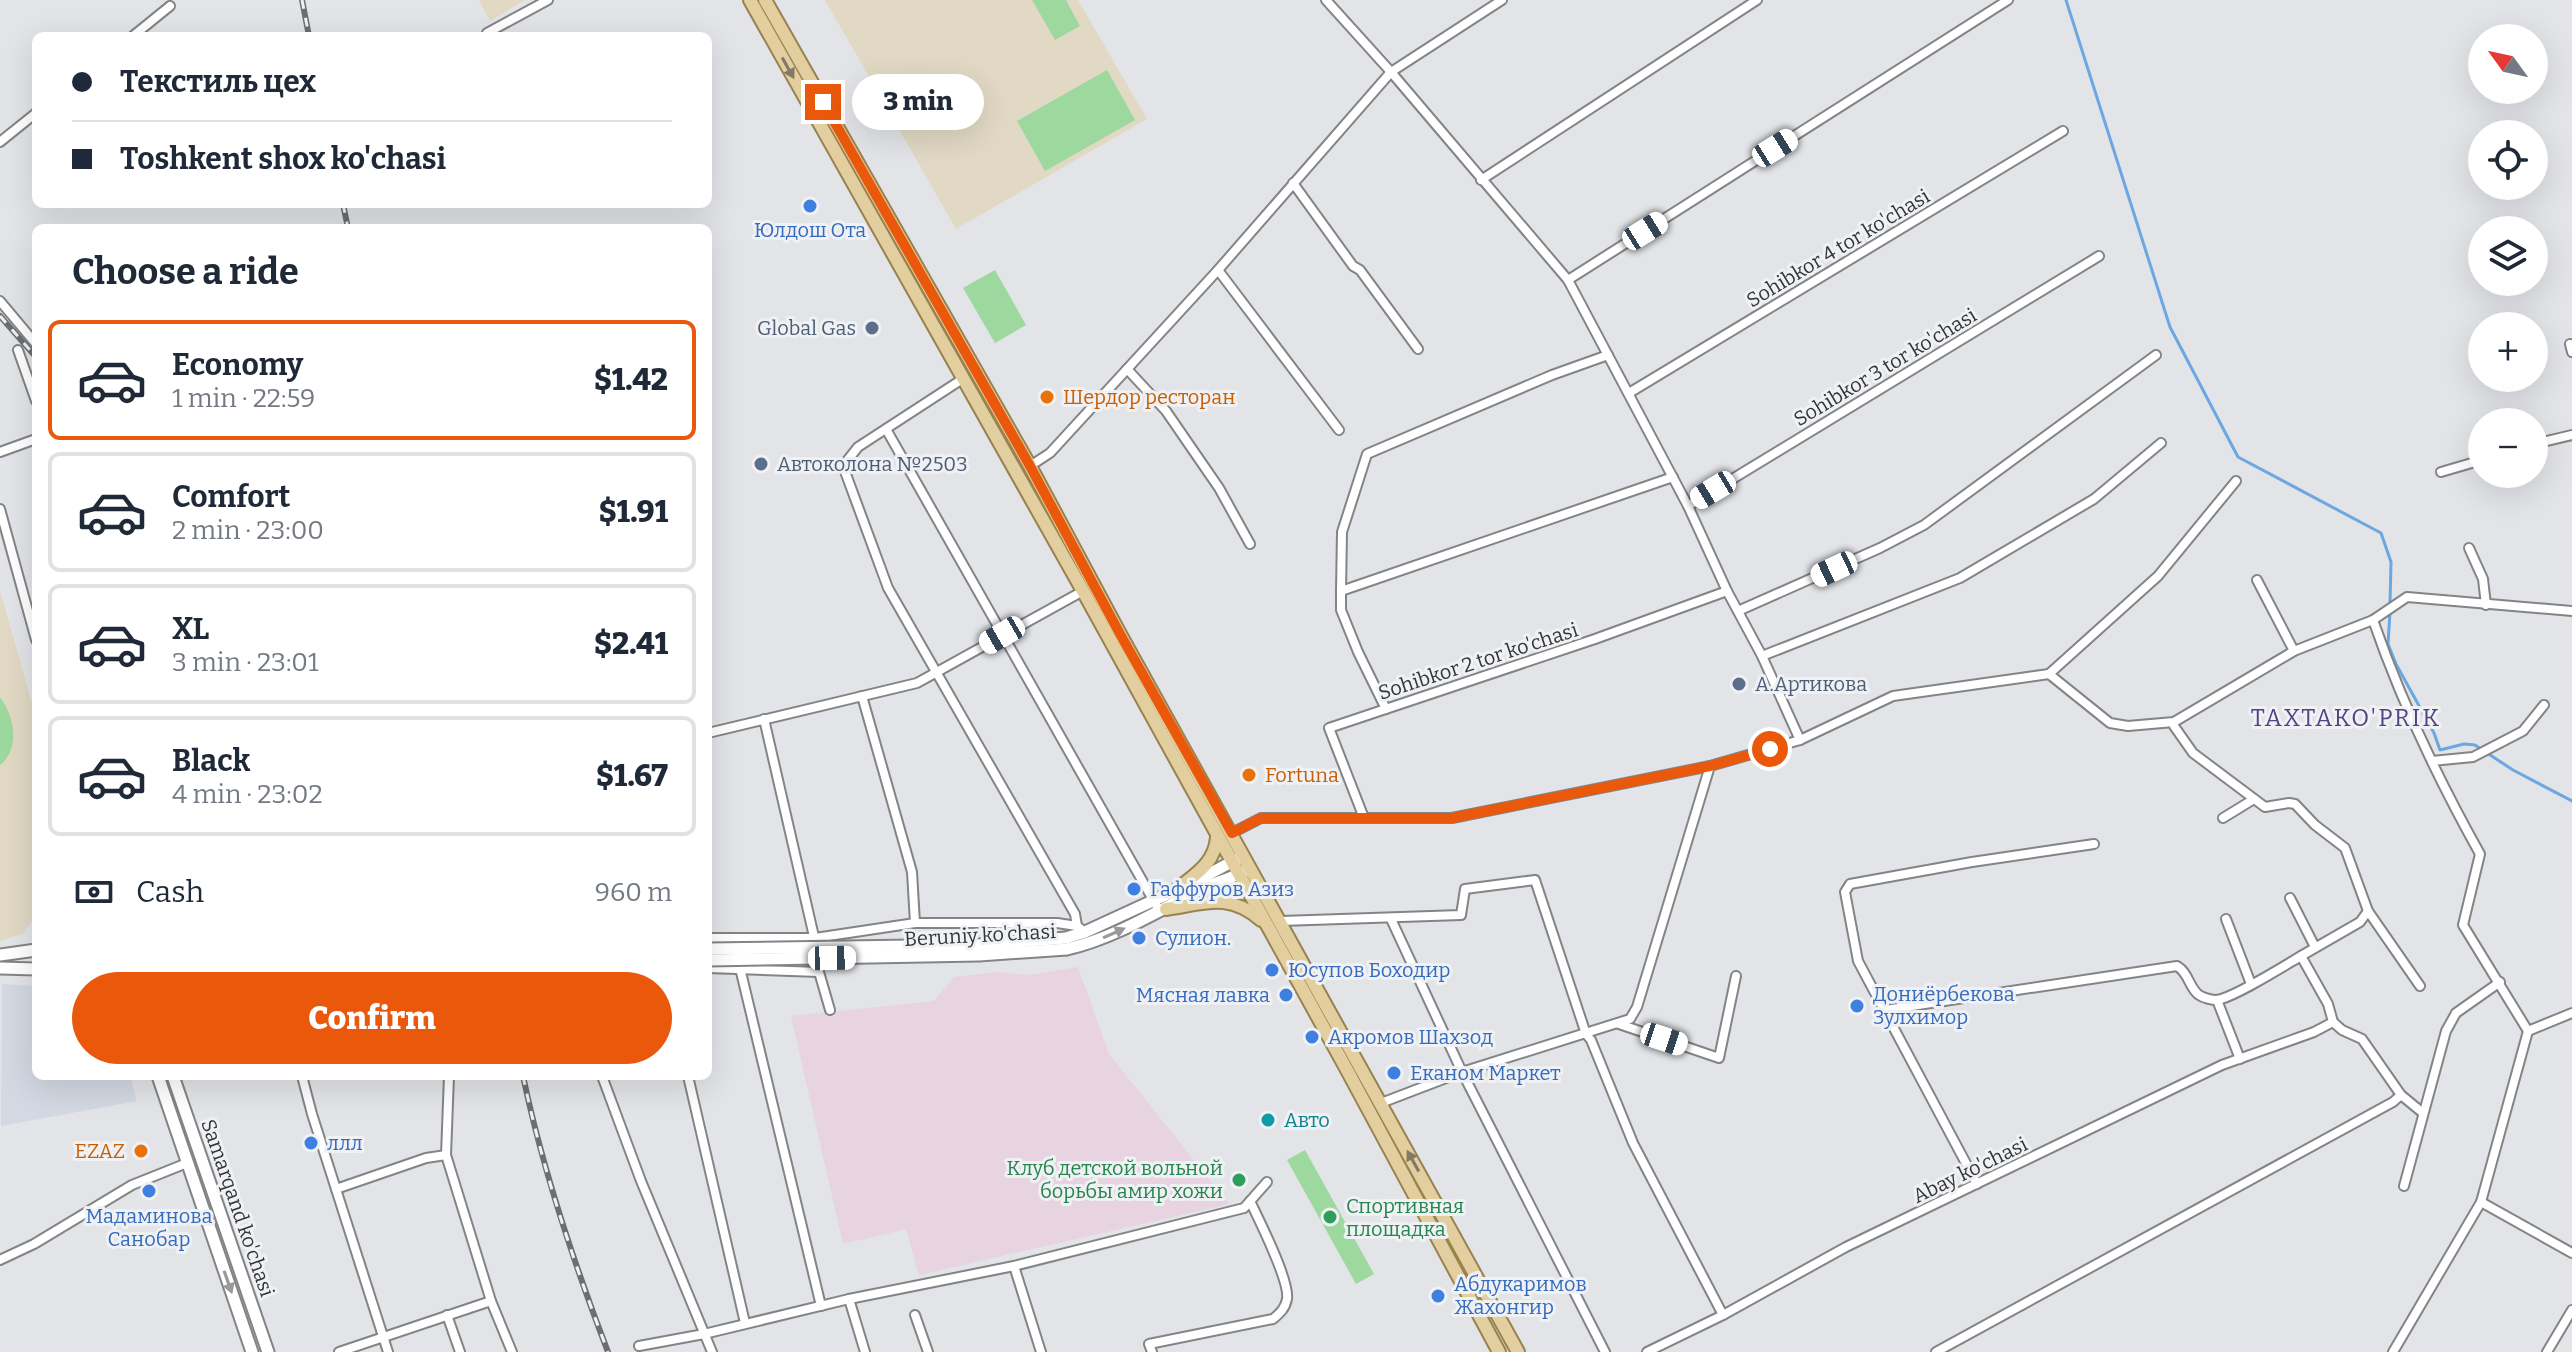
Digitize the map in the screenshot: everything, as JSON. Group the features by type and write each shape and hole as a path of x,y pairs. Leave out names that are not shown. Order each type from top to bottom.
{"main road":[{"path":"750,0 1083,591 1231,863 1244,872 1281,921 1499,1352"},
{"path":"765,0 1030,466 1244,855 1244,872 1265,924 1353,1067 1381,1103 1518,1352"},
{"path":"1175,891 1207,864 1215,850 1217,837"},
{"name":"Beruniy ko'chasi","path":"712,960 979,955 1066,944 1244,855"},
{"name":"Beruniy ko'chasi","path":"1084,934 1163,910 1201,889 1244,872"},
{"path":"1163,910 1200,901 1225,901 1243,907 1265,924"},
{"name":"Beruniy ko'chasi","path":"712,949 1066,944"},
{"path":"0,955 32,951"},
{"path":"0,968 32,969"},
{"name":"Samarqand ko'chasi","path":"159,1080 252,1352"},
{"name":"Samarqand ko'chasi","path":"174,1080 268,1352"}],"street":[{"path":"489,32 548,0"},
{"path":"1326,0 1568,280 1688,506 1800,740"},
{"path":"1030,466 1050,453 1218,270 1391,72 1502,0"},
{"path":"1481,180 1757,0"},
{"path":"1568,280 2008,0"},
{"path":"138,32 170,6"},
{"path":"0,142 32,116"},
{"name":"Sohibkor 4 tor ko'chasi","path":"1629,393 2063,131"},
{"path":"1293,183 1418,349"},
{"name":"Sohibkor 3 tor ko'chasi","path":"1688,506 2099,256"},
{"path":"1218,270 1339,430"},
{"path":"0,301 32,339"},
{"path":"18,350 32,390"},
{"path":"1386,709 1341,610 1342,532 1367,454 1552,375 1608,355"},
{"path":"1738,611 1839,567 1924,525 2156,355"},
{"path":"1127,369 1166,411 1219,488 1250,544"},
{"path":"964,378 858,447 843,466 888,588 1084,934"},
{"path":"886,429 1153,900 1163,910"},
{"path":"2548,441 2572,435"},
{"path":"0,452 32,440"},
{"path":"1762,656 1960,578 2094,499 2161,443"},
{"path":"2441,472 2468,464"},
{"path":"1341,591 1673,477"},
{"path":"1232,833 1261,818 1452,818 1710,766 1800,740 1893,696 2049,674 2158,576 2236,481"},
{"path":"0,509 32,625"},
{"path":"2469,548 2483,579 2486,605"},
{"path":"2257,580 2294,651"},
{"path":"712,732 917,683 1083,591"},
{"name":"Sohibkor 2 tor ko'chasi","path":"1364,818 1329,728 1595,639 1727,591"},
{"path":"2049,674 2110,723 2128,726 2174,722 2294,651 2376,617 2407,597 2572,611"},
{"path":"2376,617 2390,669 2453,805 2480,854 2463,925 2528,1031 2481,1202 2393,1352"},
{"path":"862,696 912,872 915,923"},
{"path":"2432,761 2473,757 2523,731 2544,705"},
{"path":"764,719 830,1010"},
{"path":"2174,722 2193,753 2254,799 2265,807 2295,804 2315,825 2345,848 2368,911 2420,986"},
{"path":"1381,1103 1462,1072 1630,1019 1637,1007 1710,766"},
{"path":"2223,818 2254,799"},
{"path":"1977,1184 1858,961 1845,892 1850,884 2094,844"},
{"path":"1281,921 1461,915 1465,889 1535,880 1586,1034 1633,1143 1723,1315"},
{"path":"2290,898 2315,947"},
{"path":"1885,1010 2177,966 2184,971 2197,994 2217,1000 2360,922 2368,911"},
{"path":"1391,919 1462,1072 1605,1352"},
{"path":"2226,919 2251,984"},
{"path":"712,938 815,938 915,923 1057,923 1084,934"},
{"path":"2301,956 2328,1004 2333,1022 2362,1039 2401,1095 2423,1113"},
{"path":"712,968 819,972"},
{"path":"740,968 821,1306"},
{"path":"1619,1024 1719,1058 1736,976"},
{"path":"2404,1186 2446,1031 2456,1013 2500,982"},
{"path":"2217,1000 2240,1059"},
{"path":"2528,1031 2572,1013"},
{"name":"Abay ko'chasi","path":"1647,1352 1723,1315 1846,1247 2222,1065 2314,1032 2333,1022"},
{"path":"303,1080 388,1352"},
{"path":"449,1080 446,1155 491,1301 512,1352"},
{"path":"603,1080 641,1181 712,1352"},
{"path":"689,1080 745,1323"},
{"path":"1936,1352 2401,1095"},
{"path":"336,1189 426,1158 446,1155"},
{"path":"0,1260 34,1244 132,1185 187,1163"},
{"path":"639,1346 1014,1266 1244,1208 1267,1182"},
{"path":"1152,1352 1149,1344 1273,1319 1283,1311 1288,1295 1250,1201"},
{"path":"2481,1202 2572,1253"},
{"path":"1014,1266 1041,1352"},
{"path":"849,1299 865,1352"},
{"path":"339,1352 491,1301"},
{"path":"2547,1352 2572,1310"},
{"path":"447,1315 460,1352"},
{"path":"915,1315 928,1352"}],"shaded area":[{"path":"479,0 525,0 490,21"},
{"path":"825,0 1078,0 1147,119 956,229"},
{"path":"0,591 32,703 32,920 24,933 0,941"},
{"path":"1078,967 1109,1054 1229,1204 919,1275 906,1229 843,1244 791,1016 934,1001 954,977 997,972 1030,975"},
{"path":"2,984 32,986 32,1080 131,1080 137,1101 1,1126"}],"green space":[{"path":"1032,0 1066,0 1080,26 1055,40"},
{"path":"1107,70 1135,120 1045,171 1017,121"},
{"path":"995,270 1026,325 995,343 963,288"},
{"path":"0,697 12,722 13,741 7,758 0,765"},
{"name":"Спортивная площадка","path":"1305,1150 1374,1274 1356,1284 1287,1160"}],"waterway":[{"path":"2066,0 2170,327 2238,457 2381,533 2391,562 2390,604"},
{"path":"2390,612 2388,644 2440,750 2464,744 2475,745 2513,770 2572,801"}],"railway":[{"path":"302,0 308,32"},
{"path":"344,208 347,224"},
{"path":"0,316 32,352"},
{"path":"524,1080 560,1216 608,1352"}],"place":[{"name":"Юлдош Ота","path":"810,206"},
{"name":"Global Gas","path":"872,328"},
{"name":"Шердор ресторан","path":"1047,397"},
{"name":"Автоколона №2503","path":"761,464"},
{"name":"А.Артикова","path":"1739,684"},
{"name":"Fortuna","path":"1249,775"},
{"name":"Гаффуров Азиз","path":"1134,889"},
{"name":"Сулион.","path":"1139,938"},
{"name":"Юсупов Боходир","path":"1272,970"},
{"name":"Мясная лавка","path":"1286,995"},
{"name":"Дониёрбекова Зулхимор","path":"1857,1006"},
{"name":"Акромов Шахзод","path":"1312,1037"},
{"name":"Еканом Маркет","path":"1394,1073"},
{"name":"Авто","path":"1268,1120"},
{"name":"ллл","path":"311,1143"},
{"name":"EZAZ","path":"141,1151"},
{"name":"Клуб детской вольной борьбы амир хожи","path":"1239,1180"},
{"name":"Мадаминова Санобар","path":"149,1191"},
{"name":"Спортивная площадка","path":"1330,1217"},
{"name":"Абдукаримов Жахонгир","path":"1438,1296"}],"district":[{"name":"TAXTAKO'PRIK","path":"2346,718"}],"route":[{"path":"823,102 1030,466 1232,833 1261,818 1452,818 1710,766 1770,749"}]}
